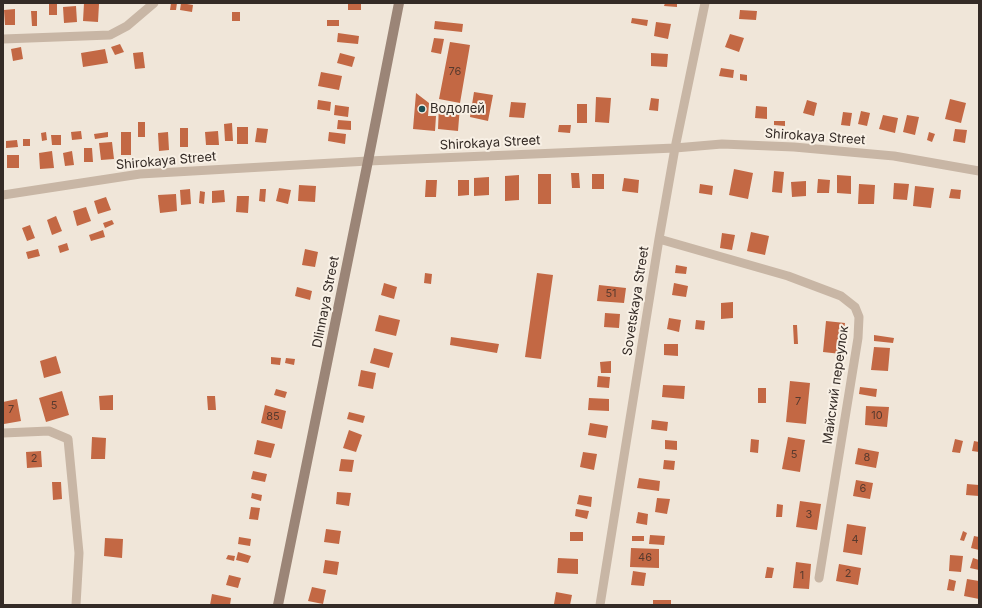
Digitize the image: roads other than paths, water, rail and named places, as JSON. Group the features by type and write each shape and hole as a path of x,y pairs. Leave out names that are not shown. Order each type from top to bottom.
{"main road":[{"name":"Dlinnaya Street","path":"278,605 399,3"}],"street":[{"path":"3,39 110,35 127,26 154,3"},
{"name":"Sovetskaya Street","path":"600,605 659,239 675,148 705,3"},
{"name":"Shirokaya Street","path":"3,195 140,174 368,161 675,148 722,144 794,147 894,156 979,170"},
{"name":"Майский переулок","path":"659,239 788,276 841,296 856,306 859,317 858,338 819,578"},
{"path":"3,434 49,431 68,439 80,553 76,605"}],"place":[{"name":"Водолей","path":"422,109"}]}
